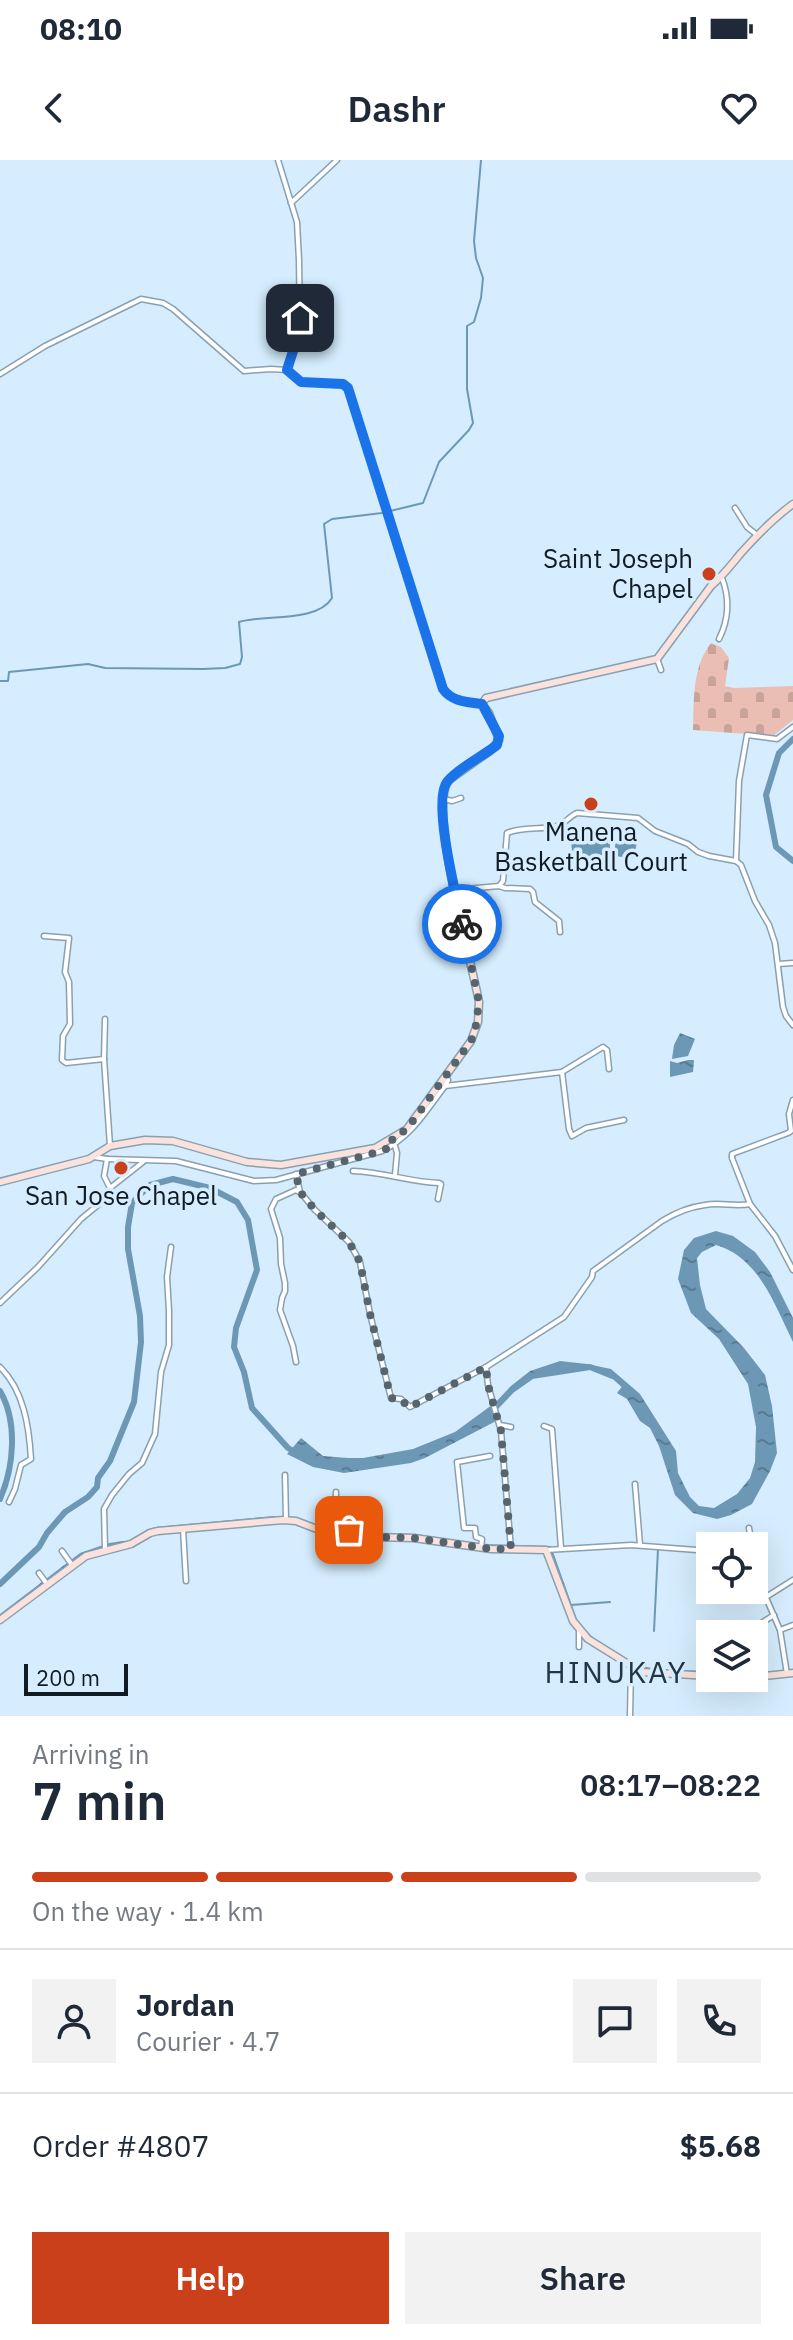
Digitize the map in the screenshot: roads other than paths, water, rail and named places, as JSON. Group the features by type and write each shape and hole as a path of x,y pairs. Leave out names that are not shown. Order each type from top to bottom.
{"street":[{"path":"278,160 297,222 300,329 287,370"},
{"path":"291,203 337,160"},
{"path":"0,374 45,346 141,299 163,303 173,309 244,371 287,370 301,382 343,384 348,388 443,689 448,696 482,704 489,713 499,740 490,751 449,780 442,799 446,843 479,1002 478,1022 471,1041 407,1129 382,1151 276,1180 254,1181 176,1161 94,1157"},
{"path":"482,704 486,698 657,659 711,586 722,578 757,535 793,504"},
{"path":"735,508 747,527 757,535"},
{"path":"719,639 727,621 728,608 722,578"},
{"path":"657,659 661,670"},
{"path":"736,861 739,781 747,735 777,739 793,727"},
{"path":"442,799 452,801 461,798"},
{"path":"499,886 503,881 507,833 517,828 560,825 577,813 638,818 655,831 709,856 736,861 741,865 755,901 769,925 783,1007 793,1025"},
{"path":"455,890 499,886 532,890 535,902 559,921 560,932"},
{"path":"44,936 69,938 65,972 69,982 70,1024 63,1036 62,1060 66,1063 104,1059"},
{"path":"778,964 793,963"},
{"path":"105,1019 104,1059 110,1146"},
{"path":"445,1086 562,1072 603,1047 607,1050 609,1069"},
{"path":"562,1072 572,1136 586,1128 624,1120"},
{"path":"0,1182 94,1157 110,1146 145,1140 173,1141 247,1162 281,1165 375,1148 409,1134 445,1086 448,1080 445,1075"},
{"path":"793,1100 789,1114 791,1131 732,1154 750,1204 775,1236 793,1270"},
{"path":"393,1142 397,1153 395,1175"},
{"path":"312,1158 315,1169"},
{"path":"107,1159 104,1176 110,1188"},
{"path":"0,1303 98,1205 110,1188 144,1160"},
{"path":"353,1171 441,1183 438,1199"},
{"path":"296,1174 300,1192 349,1242 360,1262 391,1398 403,1400 410,1407 486,1367 564,1317 593,1271 662,1221 706,1204 750,1204"},
{"path":"296,1362 280,1310 285,1283 280,1238 271,1209 276,1199 296,1190 300,1192"},
{"path":"104,1547 104,1509 129,1474 142,1463 155,1434 161,1372 169,1345 167,1277 171,1247"},
{"path":"0,1367 11,1378 19,1394 31,1447 31,1459 21,1465 9,1502"},
{"path":"486,1367 499,1422 511,1547"},
{"path":"499,1422 511,1427"},
{"path":"544,1426 552,1429 561,1548"},
{"path":"482,1546 482,1539 476,1537 475,1528 464,1528 457,1462 490,1456"},
{"path":"285,1475 286,1519"},
{"path":"635,1484 640,1545"},
{"path":"336,1492 342,1534"},
{"path":"0,1620 8,1610 84,1555 104,1547 131,1544 145,1533 160,1528 286,1519 342,1534 414,1535 482,1546 550,1549 640,1545 696,1550"},
{"path":"177,1527 186,1581"},
{"path":"749,1528 750,1532"},
{"path":"550,1549 571,1615 579,1630 579,1647"},
{"path":"62,1551 68,1565"},
{"path":"39,1573 46,1582"},
{"path":"768,1596 793,1580"},
{"path":"768,1602 780,1630 788,1672 768,1675"},
{"path":"766,1620 774,1615"},
{"path":"780,1630 793,1625"},
{"path":"579,1630 643,1669 696,1673"},
{"path":"627,1662 630,1716"}],"water":[{"path":"610,836 610,856 573,860 571,841"},
{"path":"616,837 637,842 634,857 614,856"},
{"path":"680,1033 695,1039 688,1056 672,1059 674,1045"},
{"path":"694,1060 693,1072 670,1077 670,1061"},
{"path":"716,1231 733,1236 755,1252 770,1272 793,1318 793,1342 764,1284 744,1260 716,1245 697,1258 706,1309 765,1375 772,1406 777,1453 752,1504 731,1515 717,1519 693,1513 675,1495 650,1428 640,1421 627,1399 617,1393 624,1384 590,1367 532,1376 512,1390 494,1409 500,1419 411,1463 344,1473 313,1467 287,1454 301,1438 323,1456 363,1458 413,1449 455,1432 496,1402 530,1371 560,1361 587,1364 611,1369 640,1394 676,1451 678,1473 690,1497 699,1506 714,1508 737,1494 750,1478 755,1462 756,1427 748,1384 719,1339 691,1313 678,1279 684,1250 694,1238"},
{"path":"274,1516 297,1518 336,1532 416,1534 482,1544 551,1546 579,1625 613,1652 635,1664 696,1670 696,1675 648,1673 594,1642 578,1627 548,1549 336,1535 297,1520 153,1530 137,1540 86,1554 0,1619 0,1614 80,1553 109,1543 131,1540 155,1527"}],"waterway":[{"path":"0,681 8,681 9,672 88,664 105,668 203,669 240,664 239,622 315,611 332,598 324,524 332,519 382,513 423,503 439,462 473,423 467,389 467,326 474,322 483,278 474,241 481,160"},
{"path":"793,739 779,753 766,795 776,847 793,861"},
{"path":"0,1584 39,1547 65,1512 97,1487 98,1478 110,1461 134,1402 141,1342 140,1316 128,1249 128,1227 132,1203 150,1185 173,1179 210,1188 237,1202 248,1220 257,1270 236,1328 234,1347 244,1372 252,1408 295,1452"},
{"path":"492,1411 512,1390 532,1376 590,1367 615,1377 625,1386"},
{"path":"0,1391 12,1430 11,1459 0,1499"},
{"path":"654,1631 658,1549"},
{"path":"571,1605 610,1602"}],"place":[{"name":"Saint Joseph Chapel","path":"709,574"},
{"name":"Manena Basketball Court","path":"591,804"},
{"name":"San Jose Chapel","path":"121,1168"}],"district":[{"name":"HINUKAY","path":"616,1673"}]}
